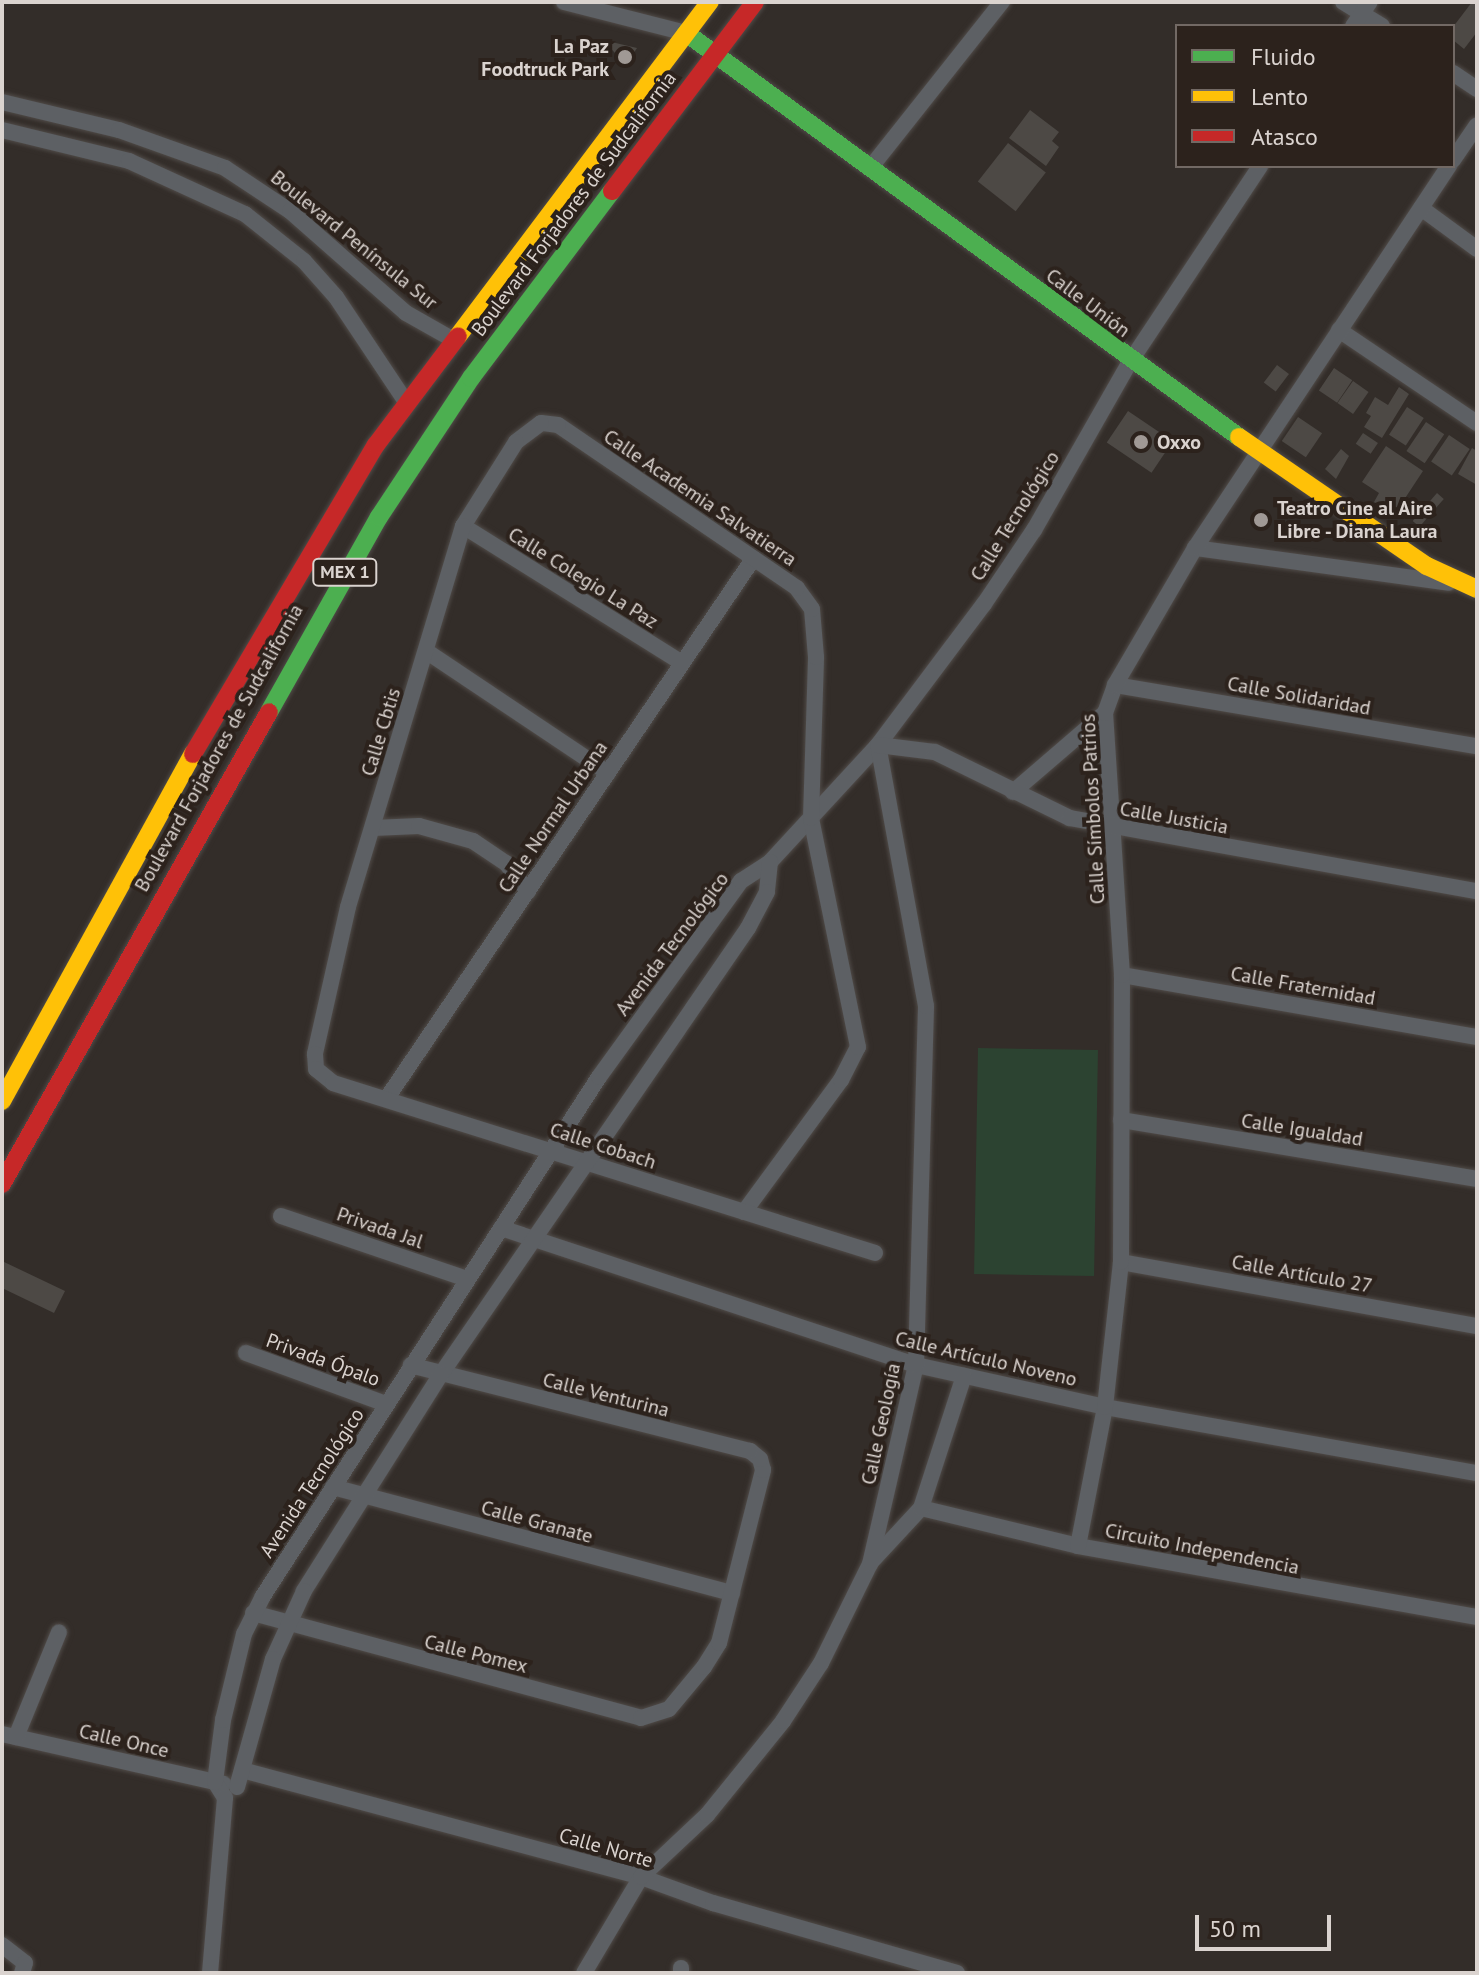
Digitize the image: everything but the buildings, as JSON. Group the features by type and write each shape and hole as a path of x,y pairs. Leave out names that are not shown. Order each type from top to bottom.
{"main road":[{"name":"Boulevard Forjadores de Sudcalifornia","path":"2,1184 15,1103 227,692 406,402 710,2"},
{"name":"Boulevard Forjadores de Sudcalifornia","path":"15,1103 265,710 437,426 755,2"},
{"name":"Calle Unión","path":"686,33 871,167 1130,362 1258,451 1470,587"},
{"path":"227,692 265,710"}],"street":[{"path":"564,2 686,33"},
{"path":"871,167 1002,2"},
{"path":"1343,2 1362,14"},
{"path":"1455,74 1477,89"},
{"name":"Boulevard Península Sur","path":"2,102 119,130 185,151 263,190 406,313 452,339"},
{"path":"1455,157 1477,125"},
{"path":"2,130 112,157 208,194 273,235 347,310 406,402"},
{"path":"112,157 119,130"},
{"name":"Calle Tecnológico","path":"770,862 878,745 1034,530 1130,362 1259,168"},
{"name":"Calle Símbolos Patrios","path":"1078,1546 1105,1407 1121,1262 1122,975 1105,713 1115,685 1195,548 1448,168"},
{"path":"1421,208 1477,249"},
{"path":"1339,330 1477,423"},
{"name":"Calle Cbtis","path":"320,1077 315,1054 333,966 463,526 516,442 541,423"},
{"name":"Calle Academia Salvatierra","path":"541,423 558,425 797,588 815,625 811,818 858,1047 841,1080 744,1212"},
{"name":"Calle Colegio La Paz","path":"463,526 682,663"},
{"path":"1195,548 1470,587"},
{"name":"Calle Normal Urbana","path":"387,1098 753,559"},
{"path":"426,651 608,773"},
{"name":"Calle Solidaridad","path":"1115,685 1477,746"},
{"path":"1013,792 1105,713"},
{"name":"Calle Justicia","path":"878,745 935,752 1042,809 1114,827 1477,891"},
{"name":"Calle Geología","path":"584,1973 641,1877 707,1815 783,1721 821,1663 870,1564 916,1365 926,1006 878,745"},
{"path":"373,828 419,826 473,841 506,863 528,891"},
{"path":"210,1973 231,1792 242,1770 286,1626 441,1374 748,928 767,892 770,862"},
{"name":"Avenida Tecnológico","path":"215,1782 234,1668 253,1613 550,1150 720,908 741,881 770,862"},
{"name":"Calle Fraternidad","path":"1122,975 1477,1037"},
{"name":"Calle Cobach","path":"320,1077 875,1253"},
{"name":"Calle Igualdad","path":"1121,1120 1477,1179"},
{"name":"Privada Jal","path":"281,1216 467,1279"},
{"name":"Calle Artículo Noveno","path":"501,1228 916,1365 1105,1407 1477,1473"},
{"name":"Calle Artículo 27","path":"1121,1262 1477,1326"},
{"name":"Privada Ópalo","path":"246,1353 386,1404"},
{"name":"Calle Venturina","path":"411,1365 750,1451 760,1459 763,1470 732,1593"},
{"path":"870,1564 921,1508 964,1376"},
{"name":"Calle Granate","path":"333,1487 732,1593"},
{"name":"Circuito Independencia","path":"921,1508 1078,1546 1477,1617"},
{"name":"Calle Pomex","path":"253,1613 286,1626 641,1718 669,1709 704,1667 719,1643 732,1593"},
{"path":"9,1735 59,1632"},
{"name":"Calle Once","path":"9,1735 215,1782 231,1792"},
{"name":"Calle Norte","path":"242,1770 641,1877 713,1903 957,1973"},
{"path":"2,1945 25,1963 22,1973"}],"green space":[{"path":"978,1048 1098,1050 1094,1276 974,1274"}],"traffic: fast":[{"path":"686,33 1239,437"},
{"path":"269,712 379,517 471,378 612,191"}],"traffic: slow":[{"path":"458,336 710,2"},
{"path":"1239,437 1427,566 1477,589"},
{"path":"2,1101 193,754"}],"traffic: jam":[{"path":"612,191 755,2"},
{"path":"193,754 376,445 458,336"},
{"path":"2,1184 269,712"}],"place":[{"name":"La Paz Foodtruck Park","path":"625,57"},
{"name":"Oxxo","path":"1141,442"},
{"name":"Teatro Cine al Aire Libre - Diana Laura","path":"1261,520"}]}
